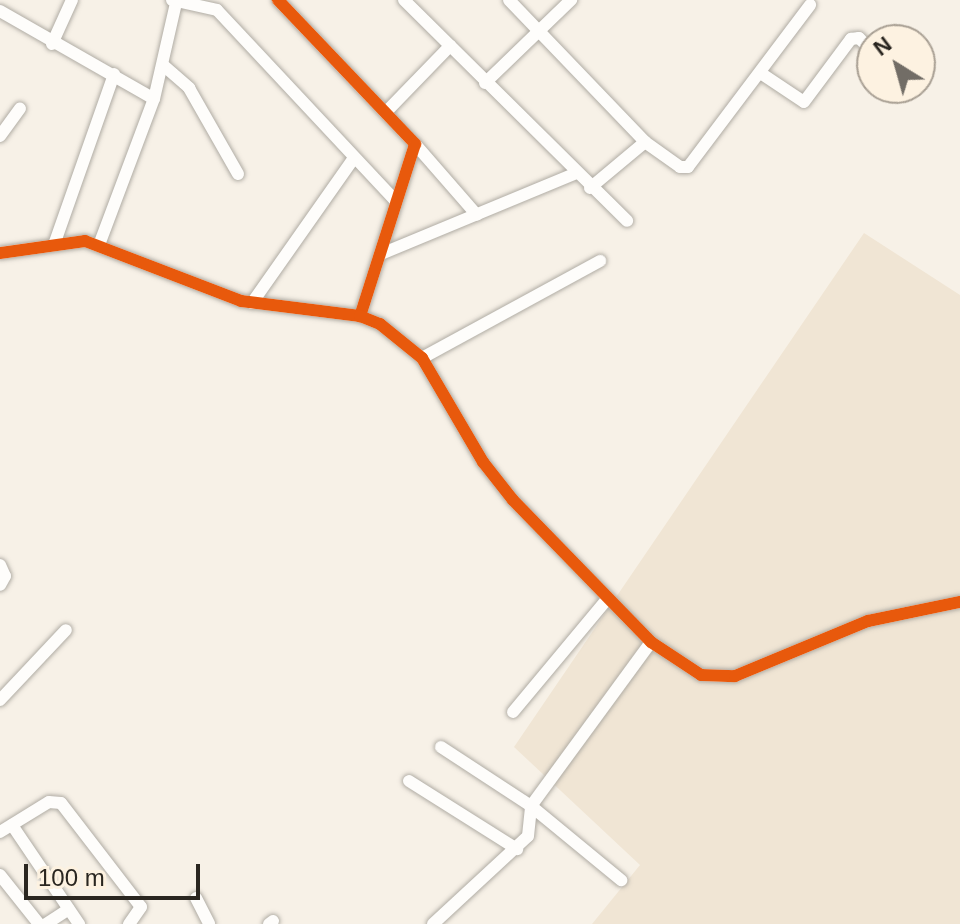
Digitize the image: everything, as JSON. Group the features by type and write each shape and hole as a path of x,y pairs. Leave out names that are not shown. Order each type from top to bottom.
{"street":[{"path":"52,44 72,0"},
{"path":"278,0 387,111 477,215"},
{"path":"404,0 574,174 627,221"},
{"path":"509,0 645,142 680,167 688,167 762,74 790,26 810,5"},
{"path":"485,83 571,0"},
{"path":"99,245 154,99 174,1 201,3 217,10 395,200"},
{"path":"0,11 52,44 114,74 154,99"},
{"path":"762,74 804,102 851,39 856,38"},
{"path":"387,111 450,46"},
{"path":"163,65 189,88 238,174"},
{"path":"55,242 114,74"},
{"path":"0,136 20,108"},
{"path":"590,188 645,142"},
{"path":"360,316 415,144"},
{"path":"252,303 354,158"},
{"path":"381,254 574,174"},
{"path":"0,253 55,242 99,245 252,303 360,316 380,324 422,358 496,480 607,599 651,642 689,670 717,678 754,669 878,618 960,602"},
{"path":"422,358 600,261"},
{"path":"0,565 5,576 0,585"},
{"path":"513,712 607,599"},
{"path":"0,700 66,630"},
{"path":"433,924 517,849 531,830 531,806 651,642"},
{"path":"441,747 531,806 621,880"},
{"path":"409,781 517,849"},
{"path":"0,832 49,802 61,803 141,907 129,924"},
{"path":"12,825 79,924"},
{"path":"0,875 39,924"},
{"path":"196,898 209,924"},
{"path":"46,924 69,909"}],"shaded area":[{"path":"864,233 960,295 960,924 592,924 640,865 514,747"}],"cycle path":[{"path":"278,0 415,144 360,316"},
{"path":"0,253 85,241 241,301 360,316 380,324 422,358 483,462 513,500 651,642 701,675 735,676 868,621 960,602"}]}
